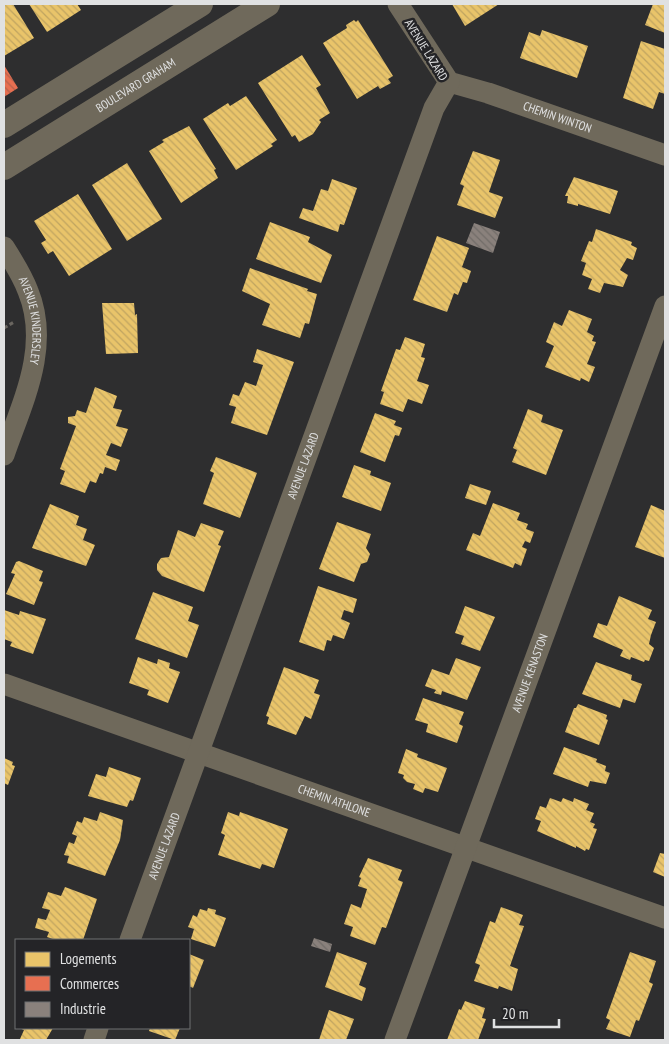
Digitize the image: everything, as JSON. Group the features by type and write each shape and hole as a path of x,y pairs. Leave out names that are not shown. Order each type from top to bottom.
{"street":[{"path":"4,125 200,4"},
{"name":"BOULEVARD GRAHAM","path":"4,167 267,4"},
{"name":"AVENUE LAZARD","path":"130,939 197,751 434,108 449,82 398,4"},
{"name":"CHEMIN WINTON","path":"449,82 488,93 665,155"},
{"name":"AVENUE KINDERSLEY","path":"4,247 28,290 35,315 37,342 33,375 4,455"},
{"name":"AVENUE KENASTON","path":"395,1040 665,306"},
{"name":"CHEMIN ATHLONE","path":"4,684 665,918"}],"building: Logements":[{"path":"4,4 13,4 34,38 4,56"},
{"path":"29,4 77,4 81,10 47,32"},
{"path":"452,4 499,4 465,26"},
{"path":"653,4 665,4 665,33 645,25"},
{"path":"354,20 356,22 358,20 393,76 388,79 391,83 380,89 378,86 357,99 323,43 347,28 346,25"},
{"path":"542,30 588,46 577,78 520,58 529,32 540,36"},
{"path":"641,41 665,49 665,94 659,92 653,109 623,98"},
{"path":"302,55 321,85 316,88 330,113 319,120 321,122 313,134 299,142 295,135 292,137 258,83"},
{"path":"246,96 277,140 271,144 273,146 236,170 203,119 228,103 230,106"},
{"path":"189,126 216,169 214,170 218,178 181,203 149,151 164,142 162,140"},
{"path":"473,151 500,160 489,192 503,197 495,218 457,205 464,186 460,184"},
{"path":"127,163 162,219 127,241 92,185"},
{"path":"574,177 618,191 610,214 578,204 578,206 567,203 568,196 565,196"},
{"path":"332,179 357,188 344,225 340,224 338,232 299,218 303,208 313,211 321,189 328,191"},
{"path":"78,194 112,249 69,276 53,251 48,254 41,243 46,240 34,221"},
{"path":"270,222 310,237 308,242 332,255 321,283 256,259"},
{"path":"596,229 632,242 631,245 637,248 633,260 627,258 620,270 628,275 623,287 604,283 600,293 588,289 592,279 582,275 586,263 581,261 589,241 592,242"},
{"path":"437,236 469,248 462,267 471,271 467,283 463,282 458,295 454,293 447,312 413,300"},
{"path":"250,268 317,294 309,324 305,323 300,338 262,325 270,304 242,291"},
{"path":"102,303 134,303 135,315 137,314 138,353 106,354"},
{"path":"569,310 592,319 587,332 594,336 592,341 596,342 587,364 595,367 589,382 581,378 580,381 545,367 554,346 546,342 554,322 562,326"},
{"path":"405,337 425,344 421,357 425,358 417,381 429,385 422,404 408,399 403,412 380,404 384,392 381,391 396,349 400,350"},
{"path":"257,349 294,362 267,435 231,423 236,407 229,405 233,394 239,396 245,382 256,386 263,365 253,362"},
{"path":"95,387 117,396 113,408 122,410 116,426 128,429 121,447 111,443 106,455 120,460 116,471 105,467 103,474 100,473 96,483 90,481 85,493 60,484 65,471 60,469 76,426 68,423 68,417 75,416 77,410 86,413"},
{"path":"528,409 543,415 541,422 563,430 546,475 512,462 517,450 513,448"},
{"path":"375,413 396,421 394,425 402,428 399,436 395,435 385,462 360,452"},
{"path":"216,457 257,473 240,518 203,504 214,473 210,471"},
{"path":"354,465 371,471 370,475 391,483 381,511 342,497"},
{"path":"470,484 491,491 486,505 465,498"},
{"path":"493,503 520,513 517,520 528,524 526,529 534,532 530,543 525,541 522,547 527,549 521,566 515,563 513,568 466,550 473,533 480,536"},
{"path":"50,504 79,516 76,525 87,529 83,540 95,545 86,566 32,548"},
{"path":"651,505 665,511 665,558 635,547"},
{"path":"337,522 371,534 366,548 370,554 367,562 361,564 354,582 319,569"},
{"path":"201,523 224,531 218,545 221,546 204,592 162,576 157,570 157,564 161,558 169,557 178,530 195,537"},
{"path":"19,561 43,571 39,581 43,582 34,605 6,594 15,574 11,573 16,562"},
{"path":"318,586 357,599 353,613 344,610 341,619 350,623 344,639 333,635 331,641 327,640 324,651 299,642"},
{"path":"153,592 193,607 188,621 199,625 187,658 135,639"},
{"path":"619,596 652,610 648,619 656,622 649,644 654,648 649,661 645,660 644,662 631,657 630,660 620,656 623,650 593,637 598,623 607,626"},
{"path":"465,606 495,617 480,651 461,644 464,636 455,633"},
{"path":"4,610 19,615 20,611 46,619 33,654 10,646 12,642 4,639"},
{"path":"138,657 157,664 158,659 170,663 169,668 180,672 168,703 147,695 149,690 129,683"},
{"path":"456,658 481,667 467,700 442,691 441,695 434,693 436,690 425,686 432,669 449,675"},
{"path":"596,662 632,675 631,680 642,684 635,703 623,699 620,708 582,694"},
{"path":"284,667 319,680 314,693 320,695 311,719 305,716 296,735 267,724 269,717 266,716"},
{"path":"423,698 464,712 459,724 463,726 457,743 426,732 428,724 415,720"},
{"path":"578,704 607,715 606,719 608,720 599,745 565,732 574,708"},
{"path":"564,747 597,759 596,762 606,766 605,771 610,773 606,784 590,781 588,787 553,774"},
{"path":"406,749 418,754 417,757 447,768 438,792 425,788 423,793 413,789 415,784 407,782 403,778 404,775 398,773"},
{"path":"4,758 13,762 12,765 15,766 8,785 4,783"},
{"path":"109,767 141,778 133,801 130,800 127,807 88,796 96,774 106,777"},
{"path":"550,798 561,802 563,798 573,802 574,798 589,804 586,810 594,813 590,822 595,824 593,828 597,829 589,850 586,849 585,851 576,846 576,848 537,831 541,821 535,819 540,806 546,808"},
{"path":"100,812 123,820 120,840 105,876 67,863 69,856 64,855 69,842 74,844 77,836 72,834 77,821 82,823 84,817 97,821"},
{"path":"228,812 239,816 240,812 288,829 274,868 262,864 260,869 218,855 225,835 221,833"},
{"path":"660,853 665,854 665,877 653,872"},
{"path":"368,858 402,870 398,880 403,882 386,928 382,927 375,945 350,936 353,927 344,924 351,904 361,908 367,889 358,886 361,878 359,877"},
{"path":"65,887 97,899 83,939 53,939 47,937 49,932 35,928 38,918 46,920 50,910 42,908 48,892 61,896"},
{"path":"501,907 523,915 519,925 524,926 510,966 518,969 512,991 499,986 498,989 474,981 480,965 475,963 490,921 495,923"},
{"path":"208,908 216,910 215,914 226,918 215,947 191,939 194,929 188,927 193,915 197,917 200,909 207,911"},
{"path":"337,952 367,963 359,985 366,988 362,1001 325,987"},
{"path":"630,952 656,961 649,982 653,984 639,1021 636,1020 630,1037 606,1029 610,1020 606,1018"},
{"path":"190,954 204,960 193,988 190,986"},
{"path":"465,1001 485,1008 482,1018 486,1019 478,1040 447,1040 459,1009 461,1010"},
{"path":"329,1010 354,1019 346,1040 319,1040"},
{"path":"22,1029 52,1029 46,1040 20,1039 24,1030"},
{"path":"150,1029 180,1029 175,1040 149,1031"}],"building: Commerces":[{"path":"4,65 18,88 4,97"}],"building: Industrie":[{"path":"474,223 500,232 493,253 466,243"},
{"path":"314,938 332,944 330,952 311,946"}]}
